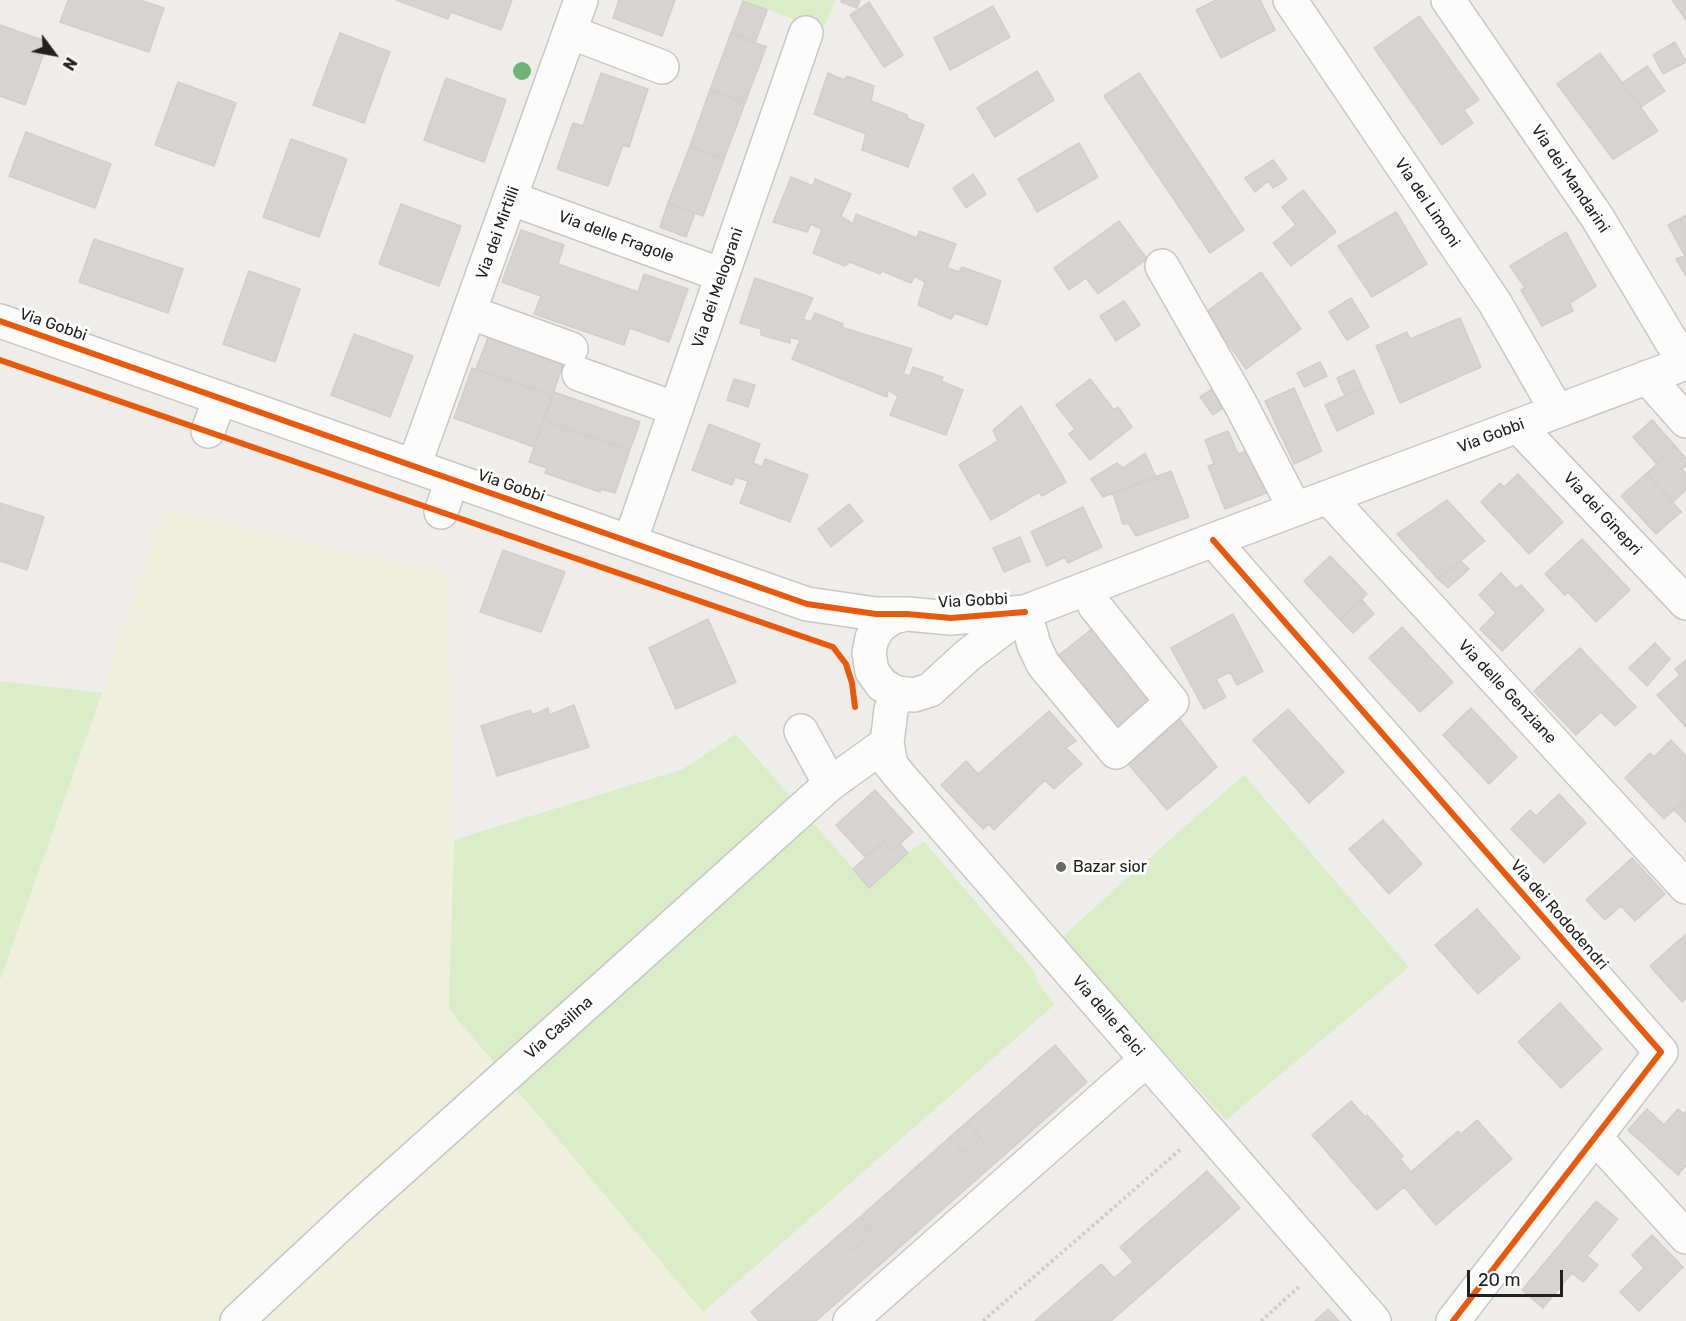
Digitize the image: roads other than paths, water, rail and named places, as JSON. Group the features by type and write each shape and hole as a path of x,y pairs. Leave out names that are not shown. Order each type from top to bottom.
{"street":[{"name":"Via dei Mirtilli","path":"414,466 581,0"},
{"name":"Via dei Limoni","path":"1290,0 1495,303 1557,411"},
{"name":"Via dei Mandarini","path":"1448,0 1597,217 1686,363"},
{"path":"570,32 662,67"},
{"name":"Via dei Melograni","path":"630,542 806,33"},
{"name":"Via delle Fragole","path":"510,198 722,275"},
{"path":"1162,266 1240,403 1295,509"},
{"path":"469,312 676,409"},
{"name":"Via Gobbi","path":"0,321 807,604 876,614 951,618 1025,612"},
{"name":"Via Gobbi","path":"942,679 949,665 950,650 945,636 936,624 915,615 893,617 880,626 872,638 869,653 872,671 882,685 897,693 914,695 930,690 942,679 968,655 1025,612 1686,363"},
{"path":"1647,377 1686,421"},
{"path":"208,431 220,398"},
{"name":"Via dei Ginepri","path":"1518,426 1686,603"},
{"path":"441,512 452,480"},
{"name":"Via delle Genziane","path":"1328,497 1686,887"},
{"name":"Via dei Rododendri","path":"1213,540 1674,1049 1595,1137 1453,1321"},
{"path":"1025,612 1034,645 1043,664 1116,752 1172,702 1095,606 1087,588"},
{"name":"Via Gobbi","path":"807,604 854,637 869,653"},
{"name":"Via delle Felci","path":"897,693 891,710 886,744 891,765 1374,1321"},
{"path":"801,731 830,784"},
{"name":"Via Casilina","path":"237,1321 382,1186 830,784 886,744"},
{"path":"850,1321 1146,1060"},
{"path":"1595,1137 1686,1237"}],"place":[{"name":"Bazar sior","path":"1061,867"}]}
